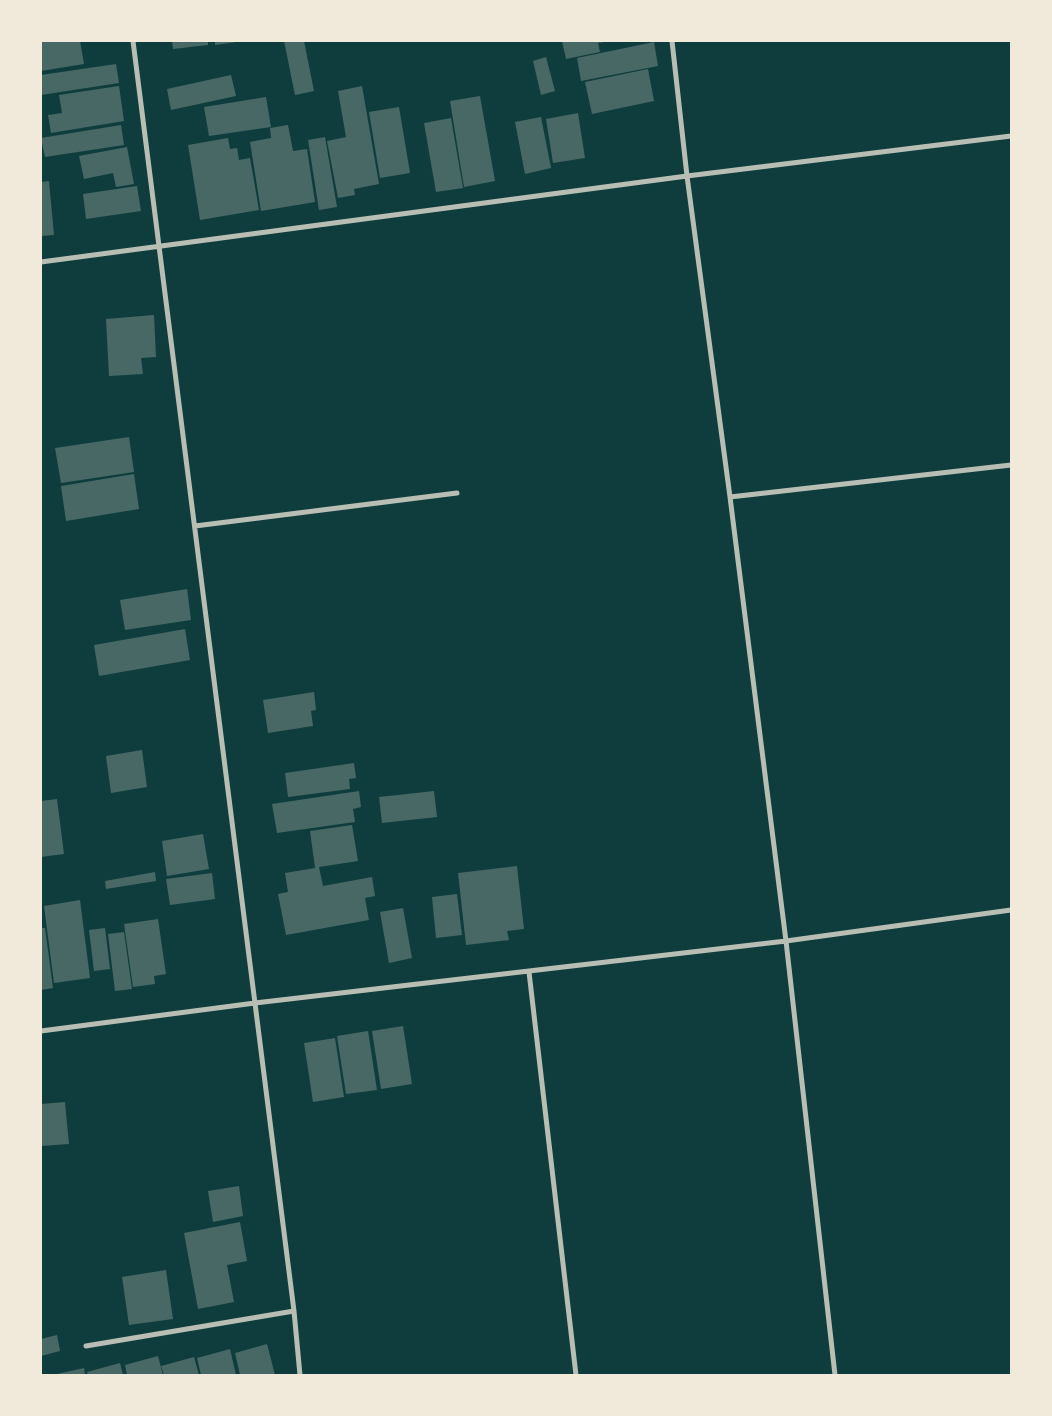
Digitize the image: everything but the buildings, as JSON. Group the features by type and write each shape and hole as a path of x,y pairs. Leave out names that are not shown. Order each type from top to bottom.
{"street":[{"path":"133,41 294,1312 300,1375"},
{"path":"672,41 687,176 786,941 835,1375"},
{"path":"41,262 687,176 1011,136"},
{"path":"730,497 1011,465"},
{"path":"195,526 457,493"},
{"path":"41,1031 255,1003 786,941 1011,910"},
{"path":"529,972 576,1375"},
{"path":"86,1346 294,1312"}]}
